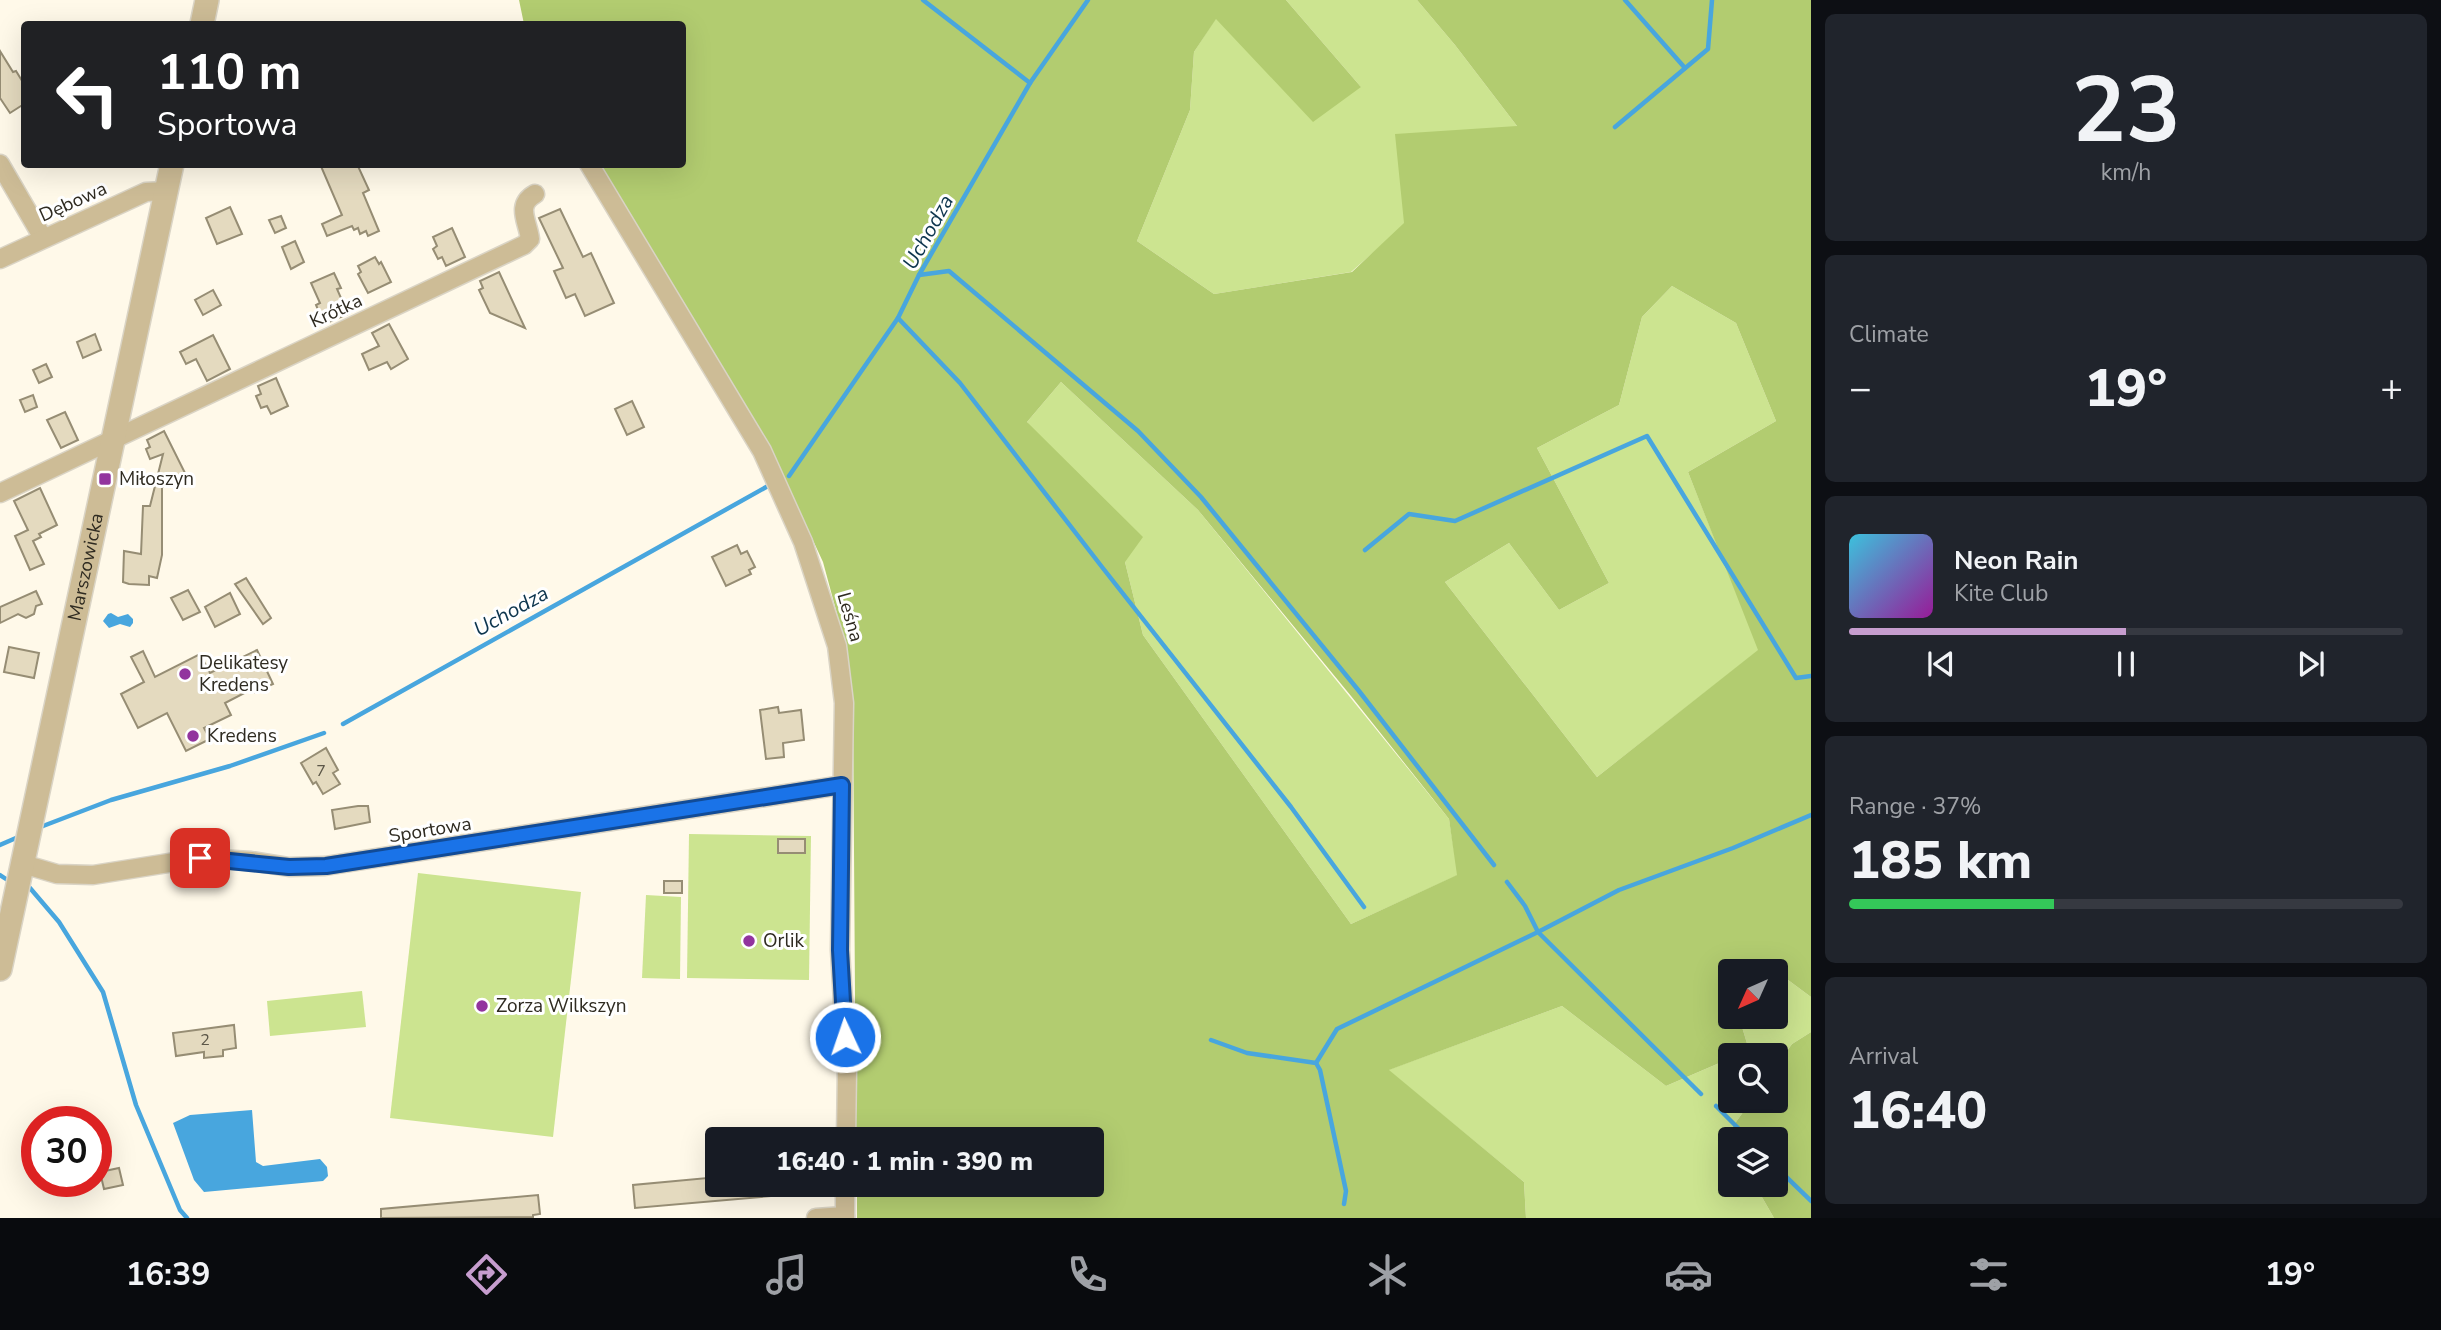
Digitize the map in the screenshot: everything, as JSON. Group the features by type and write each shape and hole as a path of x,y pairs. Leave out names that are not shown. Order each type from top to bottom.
{"street":[{"path":"203,21 207,0"},
{"path":"0,164 43,238"},
{"name":"Marszowicka","path":"0,969 171,168"},
{"name":"Leśna","path":"591,168 762,451 803,542 838,646 844,703 840,950 847,1075 846,1127"},
{"name":"Dębowa","path":"0,260 146,192 166,191"},
{"name":"Krótka","path":"113,441 524,245 530,239 523,207 528,197 535,194"},
{"path":"0,493 113,441"},
{"name":"Sportowa","path":"23,864 57,874 93,875 200,858 289,867 326,866 842,785"},
{"path":"816,1218 845,1217 845,1197"}],"green space":[{"path":"519,0 1286,0 1361,87 1313,122 1216,19 1194,52 1190,110 1137,241 1214,294 1352,272 1404,223 1395,134 1517,126 1417,0 1811,0 1811,997 1788,980 1788,959 1718,959 1718,1029 1743,1029 1747,1043 1718,1043 1718,1064 1666,1086 1562,1006 1389,1070 1524,1182 1526,1218 857,1218 857,1197 1104,1197 1104,1127 856,1127 853,705 843,636 823,562 781,471 601,168 686,168 686,21 523,21","holes":["1672,286 1736,323 1776,421 1688,472 1758,650 1597,777 1445,582 1509,543 1559,610 1609,583 1537,448 1619,405 1642,317","1061,382 1198,510 1449,819 1457,875 1351,924 1143,635 1125,562 1143,537 1027,422"]},
{"path":"1286,0 1417,0 1517,126 1351,272 1214,294 1137,241 1190,110 1194,52 1216,18 1361,87"},
{"path":"1672,286 1736,323 1776,421 1688,472 1759,650 1597,777 1445,582 1509,543 1559,610 1609,583 1537,448 1619,405 1642,317"},
{"path":"1061,382 1198,510 1449,819 1458,875 1351,924 1143,635 1125,562 1027,422"},
{"name":"Orlik","path":"689,834 811,836 809,980 687,978"},
{"name":"Zorza Wilkszyn","path":"418,873 581,892 553,1137 390,1118"},
{"path":"646,895 681,897 680,979 642,978"},
{"path":"1788,980 1811,997 1811,1032 1788,1050 1788,1043 1747,1043 1743,1029 1788,1029"},
{"path":"362,991 366,1027 270,1036 267,1001"},
{"path":"1562,1006 1666,1086 1718,1064 1718,1113 1742,1113 1732,1127 1718,1127 1718,1197 1762,1197 1774,1218 1526,1218 1524,1182 1388,1070"},
{"path":"1811,1032 1811,1218 1774,1218 1762,1197 1788,1197 1788,1127 1732,1127 1742,1113 1788,1113 1788,1050"}],"water":[{"path":"111,613 118,617 128,614 133,623 130,627 120,624 109,628 103,621"},
{"path":"252,1110 256,1162 263,1166 320,1159 327,1167 328,1176 323,1181 204,1192 194,1180 173,1123 190,1115"}],"building":[{"path":"0,51 13,72 16,71 21,79 21,106 10,113 0,98"},
{"path":"322,168 359,168 369,190 363,193 379,231 368,236 366,231 360,234 358,228 354,230 352,226 327,236 322,224 342,215"},
{"path":"230,207 242,234 217,244 206,218"},
{"path":"560,209 583,257 591,253 614,303 585,316 575,294 566,298 554,271 563,268 539,218"},
{"path":"281,216 286,228 275,233 269,220"},
{"path":"452,228 465,257 446,266 442,257 438,259 433,249 437,246 433,237"},
{"path":"295,241 304,262 291,269 282,247"},
{"path":"375,257 379,264 381,262 391,282 368,293 358,274 361,272 358,266"},
{"path":"499,272 525,328 490,313 479,290 483,288 480,281"},
{"path":"334,273 341,288 337,289 348,314 329,322 326,315 321,317 316,305 320,303 311,283"},
{"path":"213,290 221,305 203,315 195,300"},
{"path":"389,324 408,359 391,369 387,362 369,370 362,354 379,346 372,333"},
{"path":"95,334 101,350 83,358 77,342"},
{"path":"213,335 230,369 207,381 196,359 186,364 180,352"},
{"path":"46,364 52,377 39,383 33,370"},
{"path":"276,378 288,406 271,414 267,406 261,408 256,396 261,394 258,386"},
{"path":"33,395 37,407 25,412 20,400"},
{"path":"632,401 644,427 627,435 615,409"},
{"path":"65,412 78,440 61,448 47,420"},
{"path":"164,431 186,475 162,487 162,555 157,578 149,576 149,585 129,584 123,582 124,551 141,554 143,506 150,506 163,454 150,459 146,449 150,447 147,440"},
{"path":"40,488 57,525 39,534 41,537 33,541 44,564 30,570 15,536 28,530 14,501"},
{"path":"737,545 741,554 747,551 755,567 749,570 751,574 726,586 712,557"},
{"path":"246,578 271,618 263,624 235,584"},
{"path":"188,590 200,612 183,620 171,598"},
{"path":"36,591 42,604 36,606 34,614 26,618 18,614 0,623 0,607"},
{"path":"230,593 240,614 215,627 205,607"},
{"path":"9,647 39,653 34,678 4,672"},
{"name":"Delikatesy Kredens","path":"257,650 273,684 255,692 254,688 225,703 231,715 204,728 210,739 186,751 167,713 138,728 121,694 144,682 131,657 143,651 155,677 200,654 210,673"},
{"path":"778,707 779,713 801,710 804,740 783,743 784,757 766,759 760,710"},
{"path":"326,748 338,770 333,773 340,784 323,794 316,782 313,784 301,763"},
{"path":"368,806 370,822 335,829 332,810"},
{"path":"778,839 805,839 805,853 778,853"},
{"path":"664,881 682,881 682,893 664,893"},
{"path":"234,1025 236,1048 223,1050 223,1056 204,1058 204,1052 176,1056 173,1033"},
{"path":"119,1168 123,1185 112,1187 112,1169"},
{"path":"705,1178 705,1197 760,1197 635,1208 633,1185"},
{"path":"538,1195 540,1214 533,1217 381,1218 381,1209"}],"waterway":[{"path":"923,0 1030,83"},
{"name":"Uchodza","path":"789,476 898,318 919,275 1030,83 1088,0"},
{"path":"1625,0 1685,68"},
{"path":"1615,127 1708,49 1712,0"},
{"path":"919,275 949,271 1138,431 1201,497 1359,691 1494,865"},
{"path":"898,318 960,383 1291,807 1364,907"},
{"path":"1365,550 1409,514 1455,521 1647,436 1796,678 1811,676"},
{"name":"Uchodza","path":"343,724 768,486"},
{"name":"Uchodza","path":"43,826 111,800 230,766 324,733"},
{"path":"1507,882 1525,906 1538,932 1619,890 1733,848 1811,815"},
{"name":"Uchodza","path":"0,845 16,838"},
{"path":"0,875 6,879"},
{"path":"30,888 59,922 103,992 136,1105 180,1210 187,1218"},
{"path":"1316,1063 1337,1029 1538,932 1701,1094"},
{"path":"1211,1040 1247,1053 1316,1063 1320,1070 1346,1191 1344,1204"},
{"path":"1716,1106 1737,1127"},
{"path":"1788,1179 1811,1201"}],"place":[{"name":"Miłoszyn","path":"105,479"},
{"name":"Delikatesy Kredens","path":"185,674"},
{"name":"Kredens","path":"193,736"},
{"name":"Orlik","path":"749,941"},
{"name":"Zorza Wilkszyn","path":"482,1006"}],"route":[{"path":"200,858 251,861 289,867 326,866 842,785 840,950 845,1037"}]}
